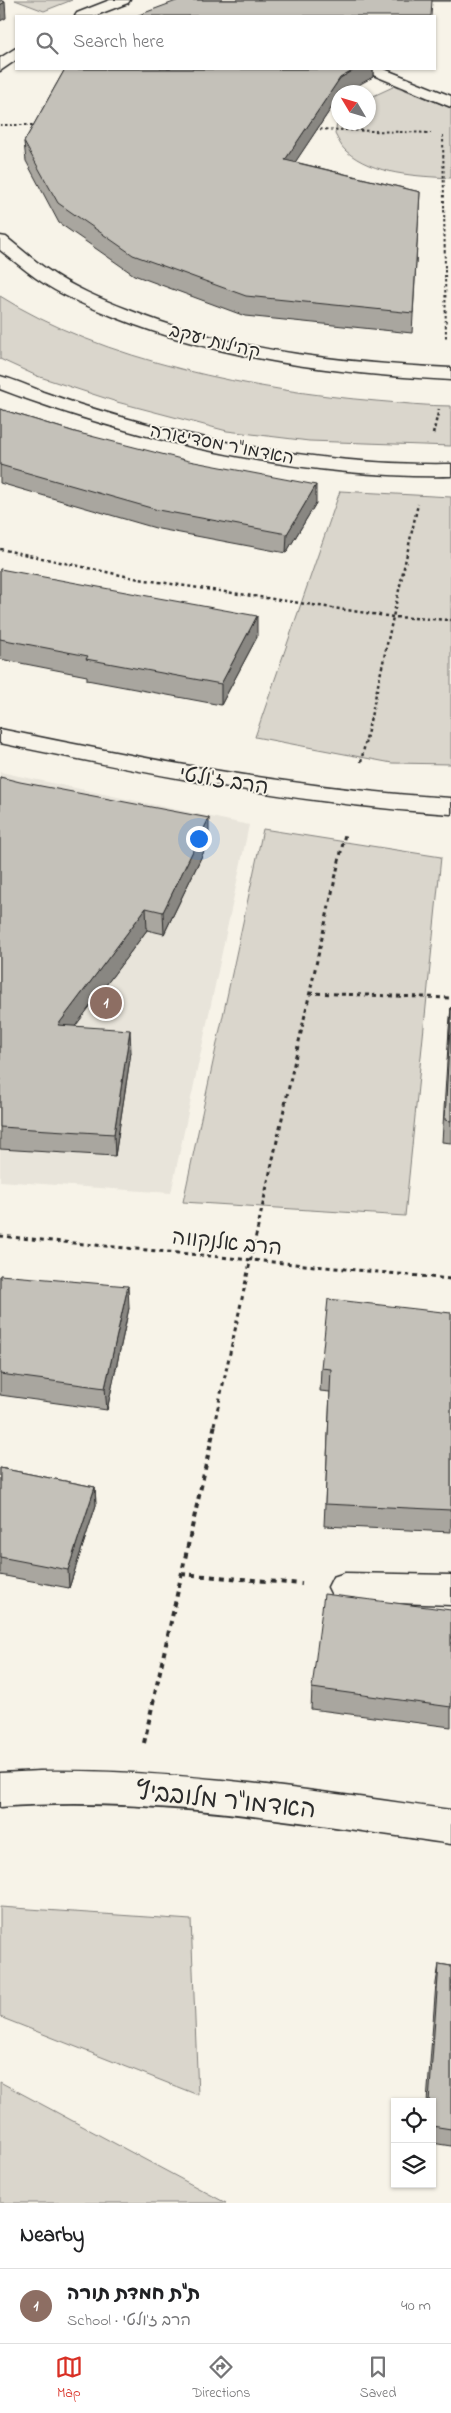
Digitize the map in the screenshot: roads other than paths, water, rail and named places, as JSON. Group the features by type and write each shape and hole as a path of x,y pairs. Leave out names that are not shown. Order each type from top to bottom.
{"street":[{"path":"85,15 123,0"},
{"path":"0,66 15,54"},
{"path":"373,70 451,102"},
{"path":"427,92 443,84"},
{"name":"קהילות יעקב","path":"0,241 32,267 92,301 151,325 208,342 305,362 377,370 449,374"},
{"name":"האדמו\"ר מסדיגורה","path":"0,382 41,399 115,422 183,439 252,452 319,461 425,471 451,470"},
{"name":"הרב ז'ולטי","path":"0,736 240,784 352,799 451,806"},
{"path":"345,1587 451,1590"},
{"name":"האדמו\"ר מלובביץ","path":"0,1790 19,1788 134,1790 243,1798 451,1826"}],"place":[{"name":"ת\"ת חמדת תורה","path":"106,1003"}]}
